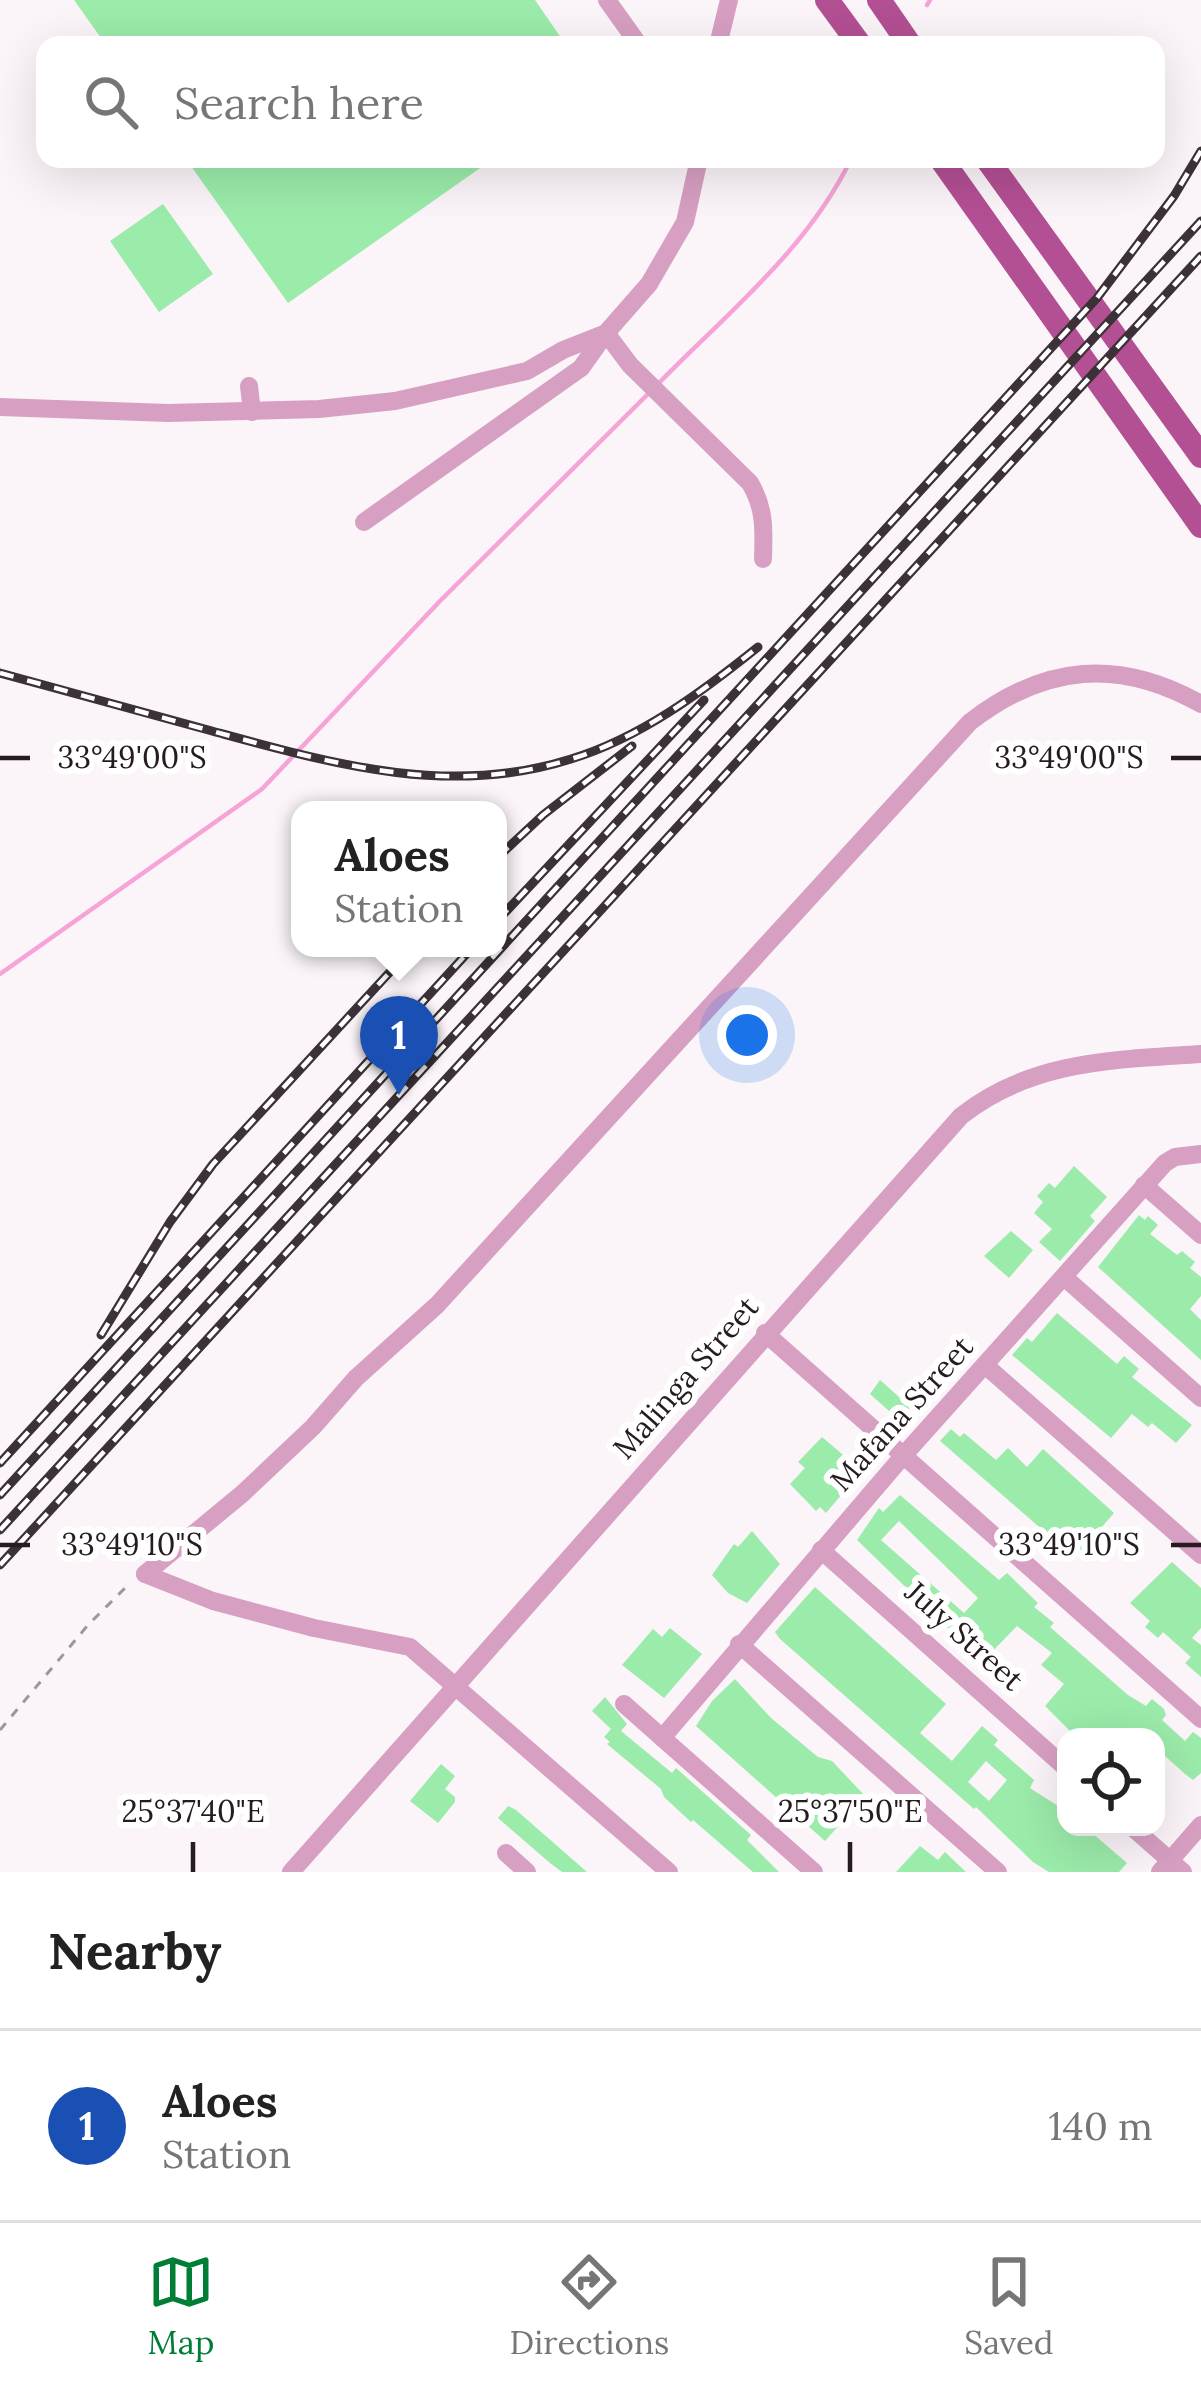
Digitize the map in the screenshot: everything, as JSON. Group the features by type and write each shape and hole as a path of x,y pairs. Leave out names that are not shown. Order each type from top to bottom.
{"main road":[{"path":"827,0 853,36"},
{"path":"879,0 904,36"},
{"path":"947,168 1201,526"},
{"path":"994,168 1201,456"}],"street":[{"path":"607,0 633,36"},
{"path":"720,36 729,0"},
{"path":"364,522 581,368 673,248 685,222 697,168"},
{"path":"607,333 630,364 749,483 764,517 763,560"},
{"path":"0,407 319,410 417,396 527,371 607,333"},
{"path":"248,386 252,412"},
{"path":"669,1872 456,1684 401,1643 276,1618 213,1601 145,1574 242,1494 313,1427 356,1378 437,1305 970,722 1019,689 1060,676 1101,673 1153,682 1201,704"},
{"name":"Malinga Street","path":"291,1872 944,1130 988,1096 1027,1076 1067,1065 1201,1054"},
{"name":"Mafana Street","path":"662,1738 903,1456 1165,1162 1201,1154"},
{"path":"1144,1186 1201,1235"},
{"path":"1064,1277 1201,1398"},
{"path":"765,1333 1201,1718"},
{"path":"986,1366 1201,1555"},
{"name":"July Street","path":"821,1550 1057,1760"},
{"path":"739,1644 998,1872"},
{"path":"624,1704 814,1872"},
{"path":"1141,1836 1171,1868 1201,1825"},
{"path":"506,1853 526,1872"}],"path":[{"path":"0,1730 101,1612 145,1574"}],"building":[{"path":"74,0 535,0 560,36 100,36"},
{"path":"192,168 480,168 288,303"},
{"path":"163,204 213,274 159,312 110,241"},
{"path":"1074,1166 1107,1197 1090,1216 1095,1221 1060,1261 1039,1242 1052,1229 1034,1213 1043,1202 1037,1196 1049,1183 1055,1188"},
{"path":"1139,1215 1158,1225 1150,1234 1195,1262 1190,1268 1201,1277 1201,1296 1190,1309 1201,1320 1201,1360 1098,1267"},
{"path":"1011,1231 1033,1250 1009,1278 984,1256"},
{"path":"1057,1313 1117,1364 1124,1356 1139,1369 1132,1377 1192,1425 1176,1443 1132,1414 1111,1438 1012,1355 1027,1338 1032,1342"},
{"path":"880,1380 917,1413 906,1426 870,1394"},
{"path":"951,1429 960,1437 964,1433 996,1460 1008,1448 1027,1467 1043,1449 1114,1513 1075,1558 940,1441"},
{"path":"822,1437 869,1470 826,1513 820,1507 816,1511 790,1484 805,1468 798,1462"},
{"path":"900,1495 999,1580 1007,1573 1038,1603 1034,1607 1054,1623 1050,1627 1128,1695 1146,1706 1152,1699 1164,1709 1162,1720 1185,1741 1193,1732 1201,1738 1201,1773 1193,1780 1165,1756 1165,1728 1067,1728 1045,1706 1064,1684 1041,1665 1052,1653 1017,1626 986,1658 950,1630 857,1540 879,1508 883,1512","holes":["899,1521 978,1598 964,1613 881,1540"]},
{"path":"752,1531 780,1564 747,1603 728,1593 712,1575 734,1544 738,1547"},
{"path":"1172,1562 1201,1588 1201,1628 1192,1638 1201,1645 1201,1677 1185,1663 1191,1657 1163,1632 1158,1638 1145,1627 1150,1621 1130,1603"},
{"path":"815,1587 946,1704 920,1733 952,1761 982,1726 998,1740 994,1745 1034,1780 1030,1788 1057,1805 1057,1836 1096,1836 1127,1863 1119,1872 1049,1872 1033,1862 775,1632","holes":["986,1761 1007,1780 989,1801 968,1782"]},
{"path":"670,1628 702,1654 664,1698 622,1665 653,1629 662,1637"},
{"path":"735,1679 771,1718 818,1757 832,1761 865,1796 825,1841 696,1726 712,1701"},
{"path":"605,1697 627,1724 621,1731 672,1773 676,1768 751,1835 747,1840 779,1872 753,1872 607,1744 604,1737 611,1729 592,1711"},
{"path":"441,1764 455,1776 445,1789 455,1802 438,1823 410,1801"},
{"path":"508,1806 587,1872 562,1872 550,1863 498,1818"},
{"path":"920,1846 938,1860 945,1852 966,1872 896,1872"}],"waterway":[{"path":"927,5 930,0"},
{"path":"657,385 789,251 846,168"},
{"path":"0,974 262,789 440,601 649,393"}],"railway":[{"path":"507,942 1097,298 1174,196 1201,151"},
{"path":"0,1530 1201,221"},
{"path":"0,1565 1201,256"},
{"path":"0,673 345,764 390,772 480,776 571,759 621,739 692,697 758,647"},
{"path":"507,910 704,700"},
{"path":"507,849 632,746"},
{"path":"101,1335 170,1222 213,1164 404,957"},
{"path":"0,1463 464,957"},
{"path":"0,1495 493,957"}],"place":[{"name":"Aloes","path":"399,1095"}]}
